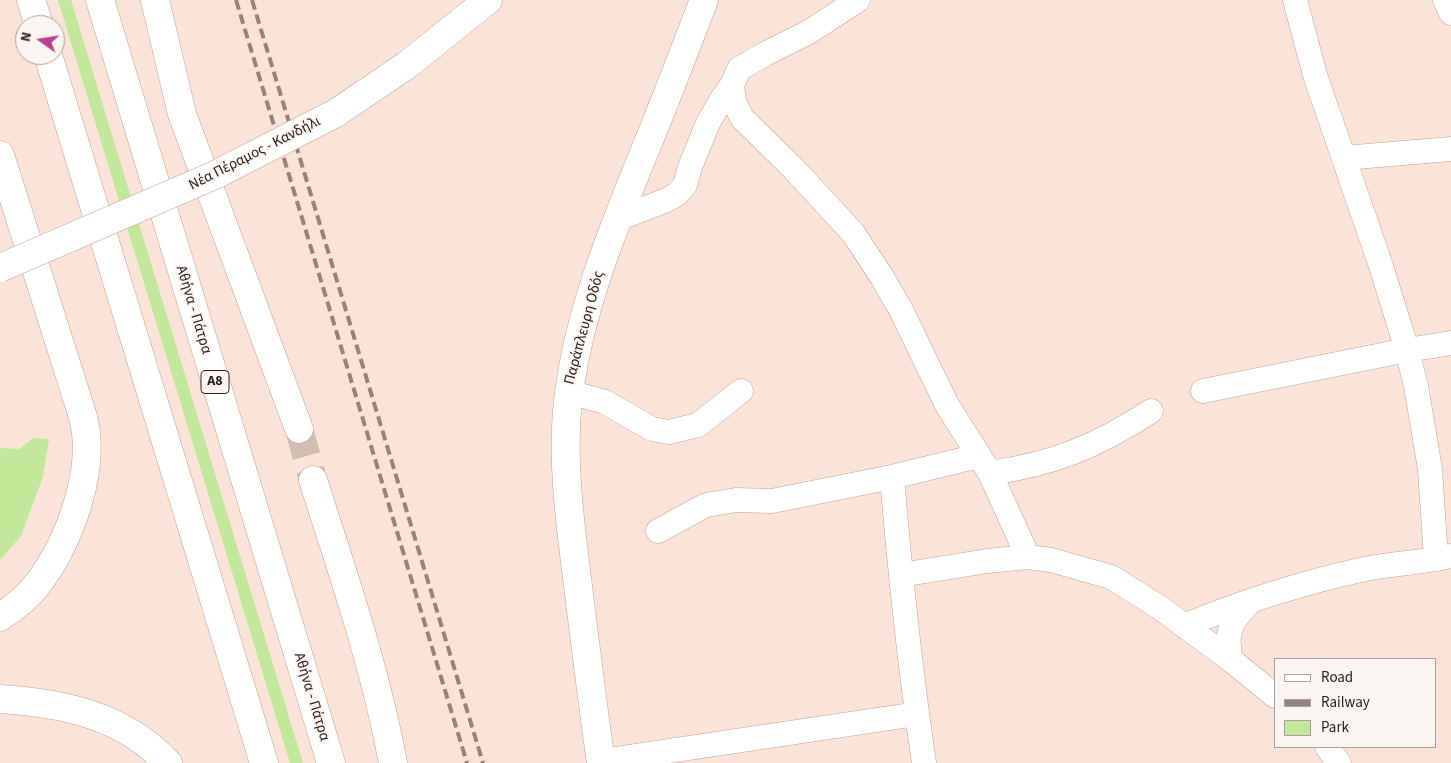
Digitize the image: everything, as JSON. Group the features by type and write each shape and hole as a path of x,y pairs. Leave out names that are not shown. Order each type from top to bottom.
{"main road":[{"path":"31,0 36,15"},
{"name":"Αθήνα - Πάτρα","path":"100,0 331,763"},
{"path":"155,0 182,114 299,429"},
{"name":"Νέα Πέραμος - Κανδήλι","path":"0,268 216,176 336,113 407,64 488,0"},
{"name":"Παράπλευρη Οδός","path":"601,762 571,533 567,488 566,424 569,392 576,352 587,309 617,219 704,0"},
{"path":"51,65 264,763"},
{"path":"0,155 87,432 85,473 65,537 52,563 30,593 17,606 0,617"},
{"path":"313,480 365,641 392,763"},
{"path":"0,699 30,701 86,712 124,729 157,752 168,763"}],"street":[{"path":"617,219 667,200 686,185 690,166 708,123 732,85 739,69 809,32 858,0"},
{"path":"1184,626 1227,608 1291,586 1367,569 1443,558 1416,386 1407,350 1315,75 1295,0"},
{"path":"1444,0 1451,13"},
{"path":"732,85 734,102 742,118 794,169 853,233 882,277 905,318 947,404 984,465 1028,557"},
{"path":"1344,158 1451,149"},
{"path":"1203,391 1451,343"},
{"path":"569,392 605,402 652,429 669,432 698,426 741,391"},
{"path":"658,531 706,505 736,500 772,501 892,477 984,465 1023,468 1093,445 1127,427 1151,411"},
{"path":"892,477 901,575 924,763"},
{"path":"901,575 987,561 1028,557 1051,560 1111,577 1160,607 1231,660 1274,695"},
{"path":"1231,660 1227,645 1231,626 1239,613 1252,600"},
{"path":"601,762 917,714"},
{"path":"1329,748 1339,763"}],"green space":[{"path":"58,0 71,0 303,763 290,763 65,23 65,15 63,15"},
{"path":"33,438 49,439 43,477 21,536 0,560 0,448 20,449"}],"tunnel":[{"path":"299,429 313,480"}],"railway":[{"path":"236,0 467,763"},
{"path":"252,0 483,763"}]}
